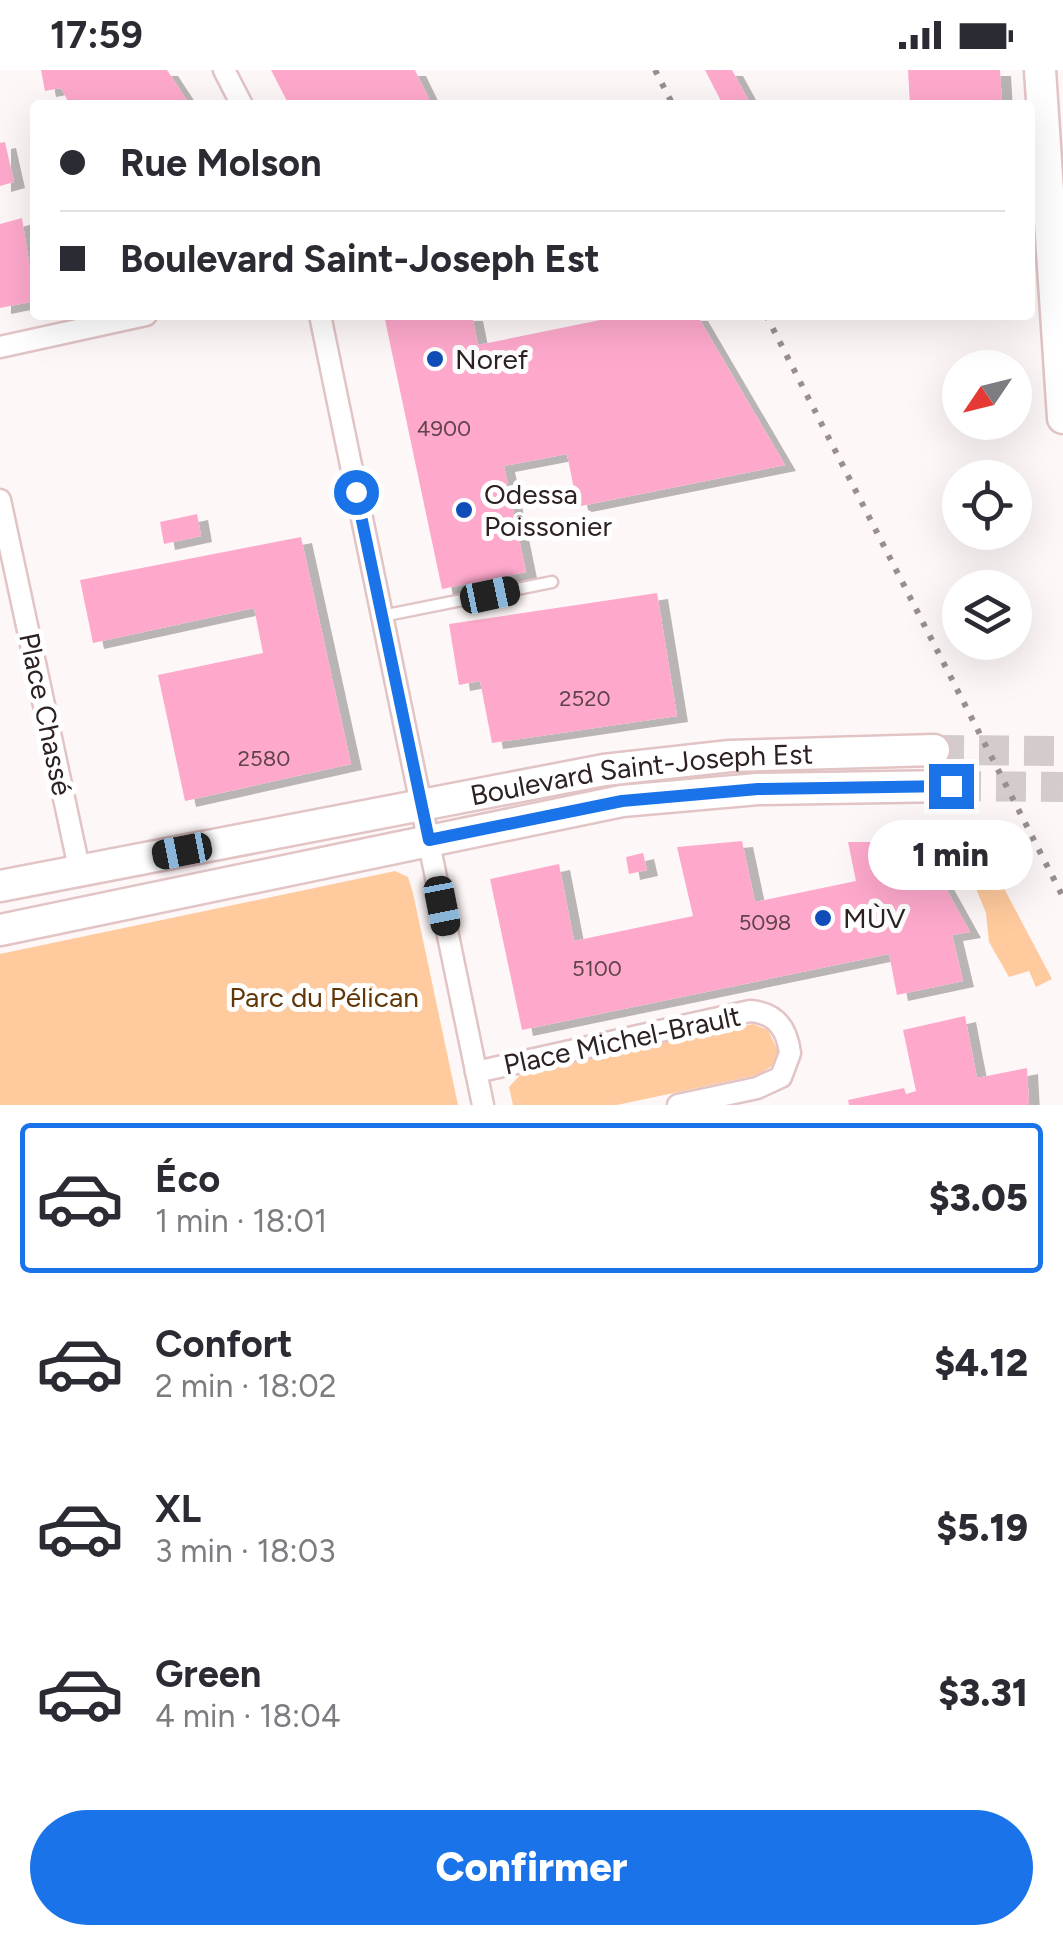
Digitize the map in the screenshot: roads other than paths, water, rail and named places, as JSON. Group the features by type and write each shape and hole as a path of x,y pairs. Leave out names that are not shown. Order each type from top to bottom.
{"main road":[{"path":"1040,70 1063,418"},
{"name":"Boulevard Saint-Joseph Est","path":"0,886 604,770 730,756 934,750"},
{"name":"Boulevard Saint-Joseph Est","path":"0,930 622,801 758,789 951,786"}],"street":[{"path":"224,70 239,100"},
{"path":"0,347 123,320"},
{"path":"321,320 483,1105"},
{"name":"Place Chassé","path":"0,500 78,868"},
{"name":"Place Michel-Brault","path":"476,1072 750,1011 766,1014 781,1024 790,1054 781,1077 757,1088 678,1105"}],"lane":[{"path":"382,616 552,582"}],"tunnel":[{"path":"934,750 1063,751"},
{"path":"951,786 1063,787"}],"railway":[{"path":"655,70 670,100"},
{"path":"769,320 1063,897"}],"place":[{"name":"Noref","path":"435,359"},
{"name":"Odessa Poissonier","path":"464,510"},
{"name":"MÙV","path":"823,918"}],"park label":[{"name":"Parc du Pélican","path":"324,997"}]}
